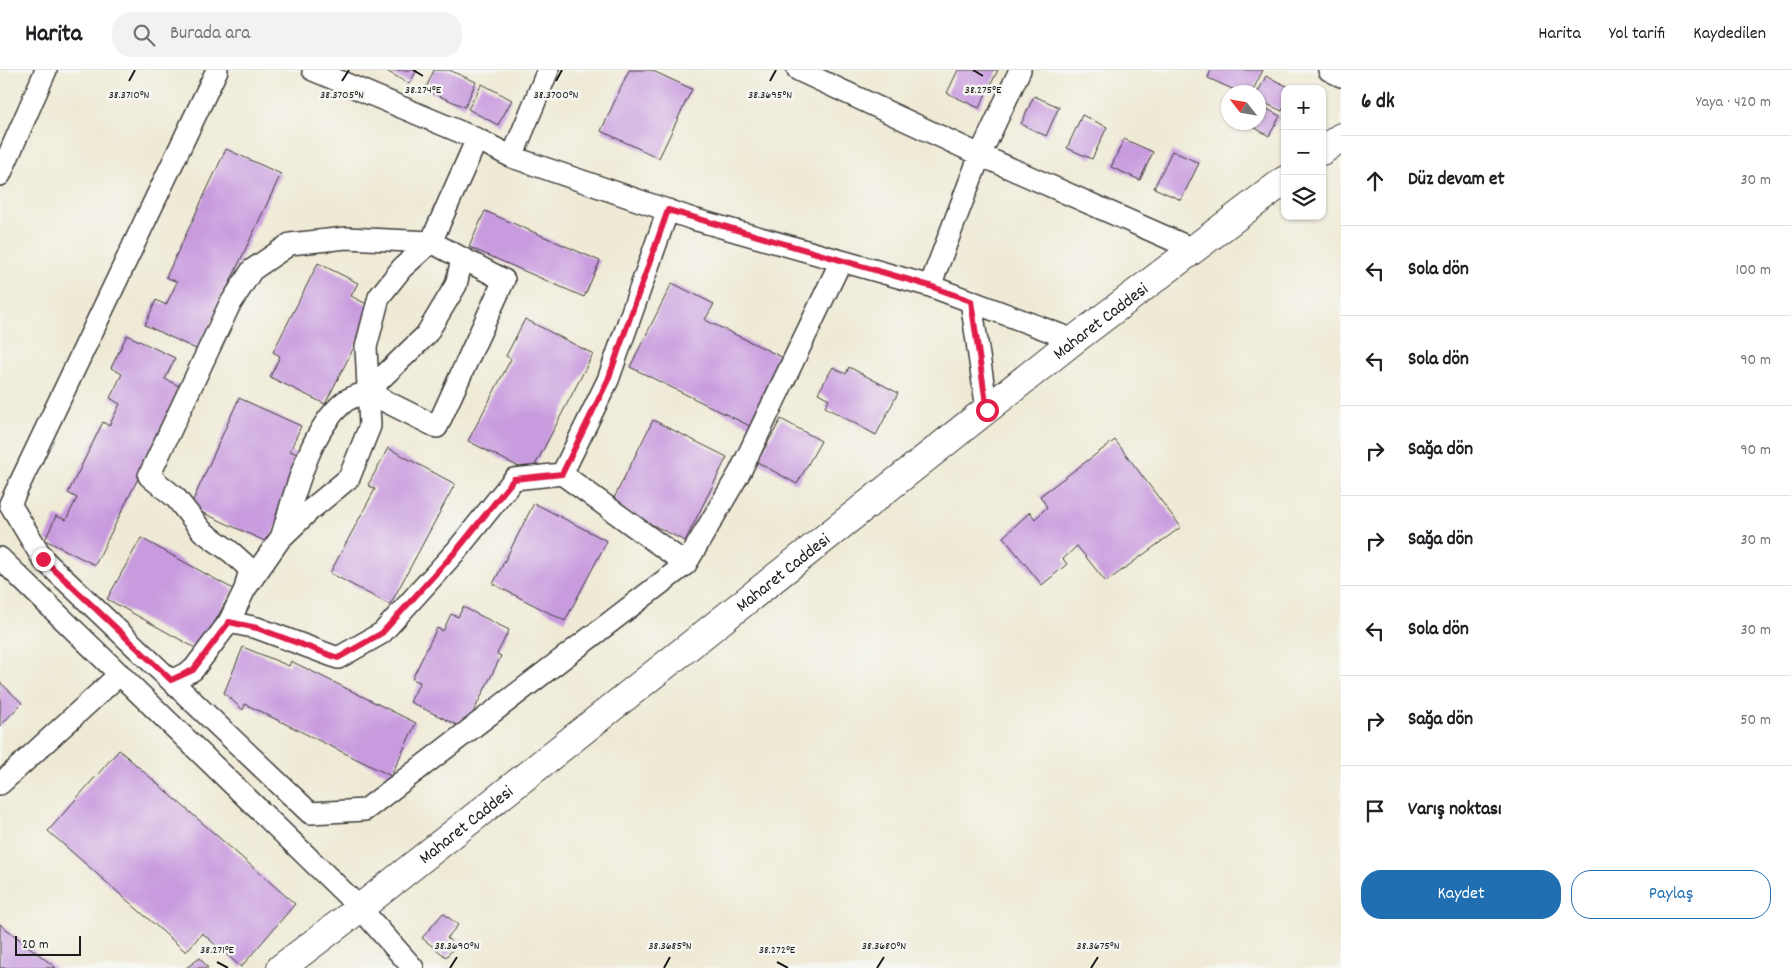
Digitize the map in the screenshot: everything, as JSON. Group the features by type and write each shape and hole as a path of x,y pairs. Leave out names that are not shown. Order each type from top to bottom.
{"street":[{"path":"0,175 46,70"},
{"path":"217,70 10,504 43,559 310,813 364,810 686,564 740,472 841,261"},
{"path":"313,70 477,139 512,158 668,210 930,286 1074,340"},
{"path":"512,158 548,70"},
{"path":"798,70 980,155 1193,250"},
{"path":"930,286 980,155 1020,70"},
{"path":"1329,70 1341,76"},
{"path":"1326,149 1341,137"},
{"path":"171,680 193,670 229,622 245,589 280,539 309,511 350,478 370,426 366,347 379,297 402,268 431,242 477,139"},
{"name":"Maharet Caddesi","path":"281,968 360,908 1074,340 1281,183"},
{"path":"562,474 608,380 668,210"},
{"path":"245,589 250,569 232,552 202,531 176,498 149,476 229,306 252,270 290,244 346,238 431,242 504,280 438,427 368,392"},
{"path":"280,539 307,458 322,428 343,402 368,392 426,335 456,285 462,259"},
{"path":"971,301 987,410"},
{"path":"229,622 257,628 338,658 382,633 457,550 514,479 562,474 686,564"},
{"path":"0,558 360,908 413,968"},
{"path":"0,784 120,674"}],"building":[{"path":"385,70 417,70 409,84"},
{"path":"434,70 449,70 476,82 465,107 425,90"},
{"path":"629,70 651,70 692,89 659,158 601,131"},
{"path":"958,70 998,70 979,108 947,93"},
{"path":"1211,70 1263,70 1256,85 1224,85 1208,78"},
{"path":"1266,76 1285,85 1281,85 1281,111 1266,104 1266,85 1262,85"},
{"path":"482,84 512,100 498,125 468,109"},
{"path":"1034,96 1059,107 1046,136 1021,124"},
{"path":"1266,108 1280,116 1269,136 1259,130 1266,130"},
{"path":"1082,115 1107,127 1092,159 1067,148"},
{"path":"1124,139 1153,152 1140,180 1111,167"},
{"path":"226,149 281,174 198,350 145,325 156,300 166,305 177,282 166,277"},
{"path":"1172,151 1199,163 1181,200 1154,188"},
{"path":"485,211 600,261 584,297 469,247"},
{"path":"318,263 358,283 351,296 374,308 325,404 270,377 280,356 273,352"},
{"path":"672,283 714,304 705,320 788,360 754,428 630,367"},
{"path":"525,319 593,354 531,473 468,441 511,359 506,356"},
{"path":"127,335 175,358 165,379 183,388 95,565 45,540 56,516 66,520 77,498 68,493 103,422 109,426 120,404 110,398 122,374 111,368"},
{"path":"833,367 846,374 849,367 898,393 876,435 825,407 829,399 818,393"},
{"path":"239,398 301,426 290,451 307,458 269,543 190,507"},
{"path":"781,419 821,441 797,484 757,462"},
{"path":"653,420 727,457 685,541 611,504"},
{"path":"1115,440 1181,527 1106,582 1077,546 1063,559 1067,564 1042,585 1003,537 1030,512 1035,519 1047,507 1040,496"},
{"path":"388,448 455,484 390,605 330,573 375,489 368,485"},
{"path":"534,503 607,541 565,621 493,584"},
{"path":"141,538 233,589 199,650 107,599"},
{"path":"463,607 509,630 497,654 501,656 465,729 410,702 420,682 412,679 437,628 443,631 451,614 458,617"},
{"path":"243,647 289,666 291,661 416,723 391,776 245,704 243,710 224,693"},
{"path":"0,682 22,703 0,726"},
{"path":"119,750 295,904 241,967 202,933 186,952 48,831"},
{"path":"443,913 458,925 447,938 456,946 446,957 422,938"},
{"path":"0,924 56,968 0,968"},
{"path":"200,958 208,968 186,968"}],"route":[{"path":"43,559 171,680 193,670 229,622 257,628 338,658 382,633 457,550 514,479 562,474 608,380 668,210 693,219 930,286 971,301 987,410"}]}
